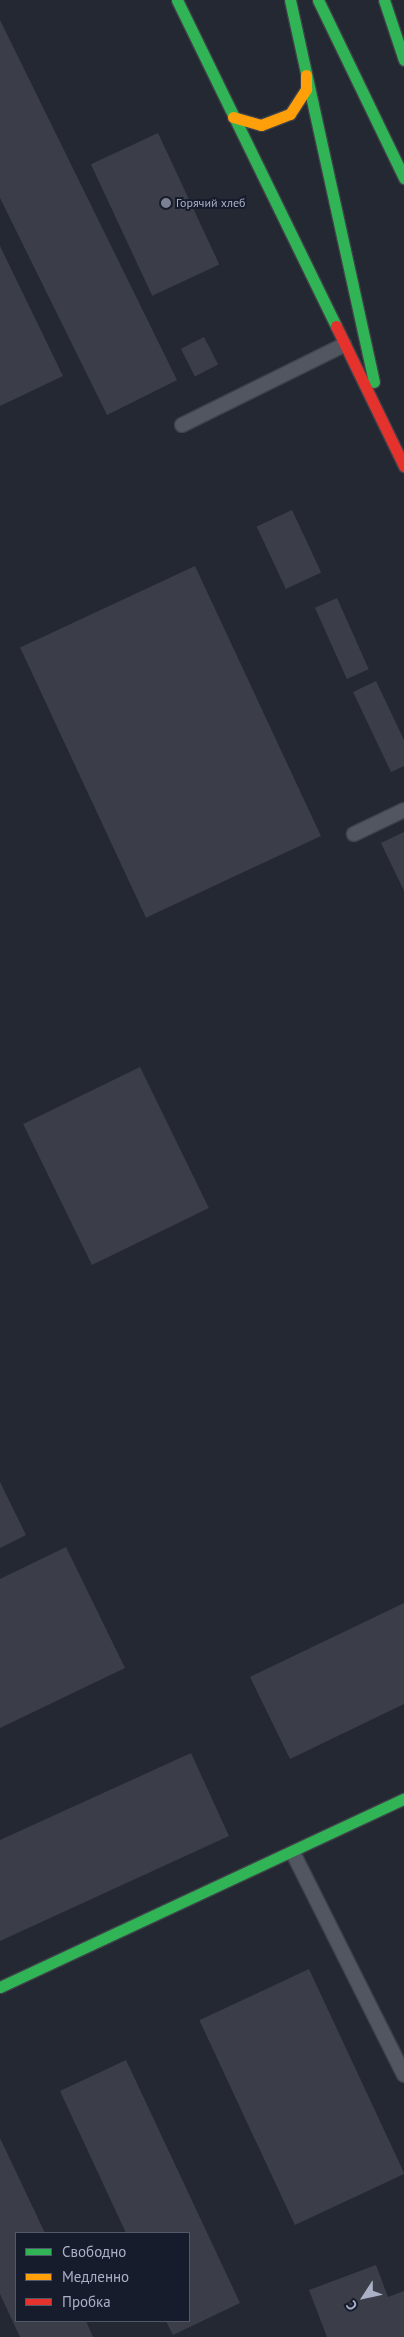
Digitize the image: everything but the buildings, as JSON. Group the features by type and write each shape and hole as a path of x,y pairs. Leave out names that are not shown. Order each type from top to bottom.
{"street":[{"path":"176,0 404,466"},
{"path":"290,0 384,424"},
{"path":"318,0 404,178"},
{"path":"384,0 404,60"},
{"path":"233,117 262,125 290,114 306,89 306,74"},
{"path":"0,1987 294,1853 404,1799"}],"lane":[{"path":"182,425 344,345"},
{"path":"354,834 404,810"},
{"path":"294,1853 404,2075"}],"traffic: fast":[{"path":"177,0 336,326"},
{"path":"290,0 374,382"},
{"path":"318,0 404,178"},
{"path":"384,0 404,60"},
{"path":"0,1987 404,1799"}],"traffic: slow":[{"path":"233,117 261,125 290,114 306,89 306,75"}],"traffic: jam":[{"path":"336,326 404,466"}],"place":[{"name":"Горячий хлеб","path":"166,203"}]}
